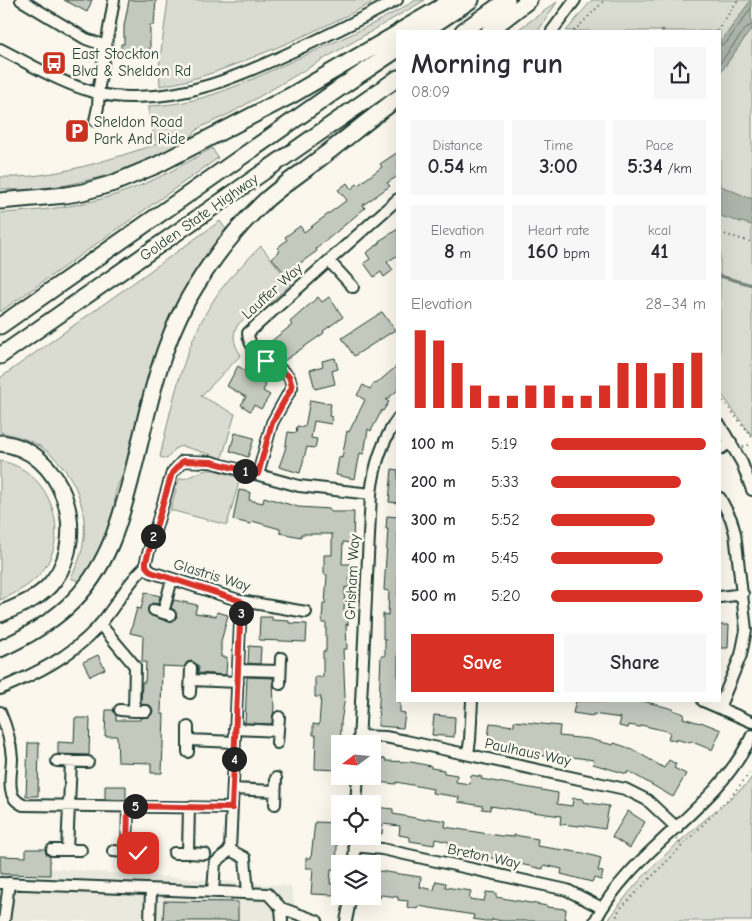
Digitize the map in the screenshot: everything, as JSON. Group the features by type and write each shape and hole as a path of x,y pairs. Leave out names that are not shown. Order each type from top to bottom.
{"highway":[{"path":"402,30 448,3 460,0"},
{"path":"426,30 471,0"},
{"path":"464,30 507,0"},
{"path":"490,30 529,0"},
{"path":"0,201 83,192 114,183 148,169 292,95 396,34"},
{"name":"Golden State Highway","path":"0,326 339,88 396,50"},
{"name":"Golden State Highway","path":"0,356 396,79"},
{"path":"0,649 44,625 68,606 85,587 102,563 114,540 124,508 162,362 174,326 206,270 225,244 267,200 396,100"},
{"path":"0,443 22,449 46,468 56,479 64,495 70,525 67,556 62,569 53,582 29,601 0,614"}],"street":[{"path":"21,0 86,39 106,46"},
{"path":"95,121 114,0"},
{"path":"0,49 47,74 99,94 124,97 158,96 182,93 210,86 308,44 397,0"},
{"path":"553,30 575,0"},
{"name":"Lauffer Way","path":"258,474 272,423 292,387 289,376 266,361 248,341 248,333 396,201"},
{"path":"329,260 353,287"},
{"name":"Grisham Way","path":"360,735 371,494 376,465 383,445 396,422"},
{"path":"721,427 742,463 752,490"},
{"path":"721,448 731,442"},
{"path":"0,689 34,674 56,661 79,644 100,624 135,576 146,566 172,473 183,461 211,462 299,486 371,494"},
{"path":"719,708 745,642 746,617 735,533 731,519 721,500"},
{"name":"Glastris Way","path":"146,566 151,572 241,601 306,612"},
{"path":"162,612 172,578"},
{"path":"721,597 743,594"},
{"path":"213,892 215,863 230,850 241,601"},
{"path":"100,624 135,666 134,711"},
{"path":"280,684 281,658"},
{"path":"190,693 191,668"},
{"path":"238,670 280,670"},
{"path":"190,680 238,682"},
{"path":"468,754 472,702"},
{"path":"705,702 752,722"},
{"path":"120,710 146,711"},
{"path":"0,712 9,739 12,757 10,787 12,796 17,802 23,804 232,808"},
{"path":"277,743 279,718"},
{"path":"188,727 188,752"},
{"path":"236,729 278,731"},
{"path":"595,921 602,908 628,875 711,795 726,778 740,758 752,735"},
{"name":"Paulhaus Way","path":"381,737 468,754 625,789 647,800 677,828"},
{"path":"188,740 235,742"},
{"path":"57,761 88,762"},
{"path":"67,850 71,761"},
{"path":"275,804 276,778"},
{"path":"233,789 275,790"},
{"path":"127,852 128,806"},
{"path":"188,853 189,807"},
{"name":"Breton Way","path":"368,845 567,890 602,908"},
{"path":"52,850 81,850"},
{"path":"230,850 245,858 248,893"},
{"path":"112,851 138,853"},
{"path":"174,853 206,854"},
{"path":"4,921 4,883 268,894 281,908 316,921"},
{"path":"150,921 151,890"},
{"path":"346,921 349,905"},
{"path":"281,908 282,921"}],"path":[{"path":"575,30 605,0"},
{"path":"718,30 738,0"},
{"path":"721,232 752,242"},
{"path":"721,398 752,436"},
{"path":"615,921 618,910 733,794 752,770"}],"shaded area":[{"path":"168,0 377,0 308,34 239,63 201,77 160,86 159,66"},
{"path":"416,0 425,0 231,113 199,128 187,141 161,154 109,175 67,185 25,190 0,189 0,177 20,177 60,172 157,144 149,119 149,106 187,101 222,92 354,33"},
{"path":"592,0 751,0 721,42 721,30 567,30"},
{"path":"557,2 539,30 517,30"},
{"path":"752,28 752,199 721,185 721,72"},
{"path":"212,148 218,158 0,312 0,213 34,211 102,199 144,184"},
{"path":"721,216 752,225 752,436 721,393"},
{"path":"220,221 228,232 206,259 127,471 118,485 115,495 116,511 96,558 80,582 71,578 81,554 84,531 84,516 75,487 59,462 48,452 28,440 0,432 0,378"},
{"path":"261,246 291,284 261,311 239,324 234,337 241,355 201,396 235,414 222,458 182,446 176,448 167,459 160,457 186,357 203,319 223,286"},
{"path":"0,461 18,467 33,477 44,491 52,507 55,524 55,542 49,560 39,575 21,590 0,600"},
{"path":"207,470 214,470 240,478 227,525 170,510 179,479"},
{"path":"752,777 752,921 608,921 637,883 655,865 691,831 747,784"},
{"path":"1,865 291,886 297,921 0,921"}],"water":[{"path":"751,0 752,28 721,72 721,42"},
{"path":"721,185 752,199 752,225 721,216"}],"building":[{"path":"64,0 92,0 87,12"},
{"path":"129,0 156,0 154,25 150,25 150,55 121,54 121,44 124,44 124,26"},
{"path":"396,153 396,177 387,183 390,186 363,205 365,208 316,249 317,251 285,274 272,258 280,251 277,248 287,240 285,237 300,226 304,232 347,200 338,190 347,183 351,189 358,185 382,167 380,164"},
{"path":"396,230 396,256 387,262 393,270 384,277 381,272 374,277 364,263 370,259 366,253 380,243 379,241"},
{"path":"318,297 322,302 329,297 343,317 284,361 270,342 292,325 290,322"},
{"path":"382,312 395,330 354,356 342,338"},
{"path":"335,358 338,369 332,371 335,384 315,389 310,370 323,366 322,361"},
{"path":"238,366 266,385 263,391 270,395 261,409 254,405 250,411 241,405 246,397 227,386"},
{"path":"396,367 396,392 386,400 389,402 382,410 371,431 368,429 364,454 360,453 355,479 336,475 339,457 342,458 347,431 349,432 365,400 357,395 363,385 370,389 374,383 376,384"},
{"path":"310,400 331,404 329,416 332,417 331,424 314,421 311,438 317,439 315,448 307,447 300,473 279,467 285,450 288,432 296,433 297,426 305,427"},
{"path":"235,433 254,438 248,457 230,451"},
{"path":"392,469 396,470 396,503 389,502"},
{"path":"239,490 250,492 249,500 263,503 264,497 298,507 330,509 330,512 354,512 353,543 343,542 342,564 350,564 349,588 345,587 344,611 348,612 348,625 346,624 347,649 343,649 345,697 341,735 331,735 331,770 315,769 316,735 313,735 313,724 319,725 321,697 315,697 315,677 323,677 323,651 326,651 326,623 322,623 327,575 324,574 324,555 332,555 332,534 301,534 301,537 280,533 280,529 252,521 251,524 233,520"},
{"path":"387,516 396,517 396,702 400,702 400,712 405,713 403,728 378,726 381,656 385,656 383,614 388,615 389,591 384,590 388,529 386,529"},
{"path":"145,592 160,596 158,604 152,603 148,608 149,614 168,622 177,617 175,611 171,608 174,600 197,605 195,613 216,616 217,612 228,615 221,642 221,657 227,657 226,675 198,673 199,667 192,661 187,662 184,667 162,666 161,714 164,714 162,773 151,773 151,763 118,762 117,736 105,736 106,710 113,710 116,720 140,720 140,718 149,717 153,711 150,705 141,704 142,682 145,682 146,662 142,662 143,636 130,633 137,608 141,609"},
{"path":"260,617 272,617 272,620 307,624 306,642 259,640"},
{"path":"721,625 729,625 728,648 721,648"},
{"path":"249,646 261,647 260,664 248,663"},
{"path":"98,655 105,669 90,676 83,662"},
{"path":"247,677 273,678 274,707 272,724 245,723"},
{"path":"576,702 647,702 673,709 684,714 683,718 701,722 721,730 712,750 690,741 689,743 668,739 670,732 641,725 640,727 629,725 628,728 619,726 621,718 573,713"},
{"path":"434,715 455,717 454,737 432,735"},
{"path":"75,718 90,718 89,755 58,754 58,742 74,743"},
{"path":"514,721 560,726 559,736 589,739 613,745 614,743 632,749 664,768 669,760 676,764 674,768 686,774 673,797 628,771 627,774 593,764 594,760 566,756 566,758 536,755 536,751 487,744 490,723 514,726"},
{"path":"28,743 39,743 38,796 26,796"},
{"path":"381,758 386,759 386,761 411,762 444,770 444,773 457,775 456,782 470,784 471,775 482,777 481,779 558,793 557,804 572,806 573,798 583,799 583,802 609,806 605,829 560,824 561,816 490,806 490,810 482,809 483,806 458,802 459,797 432,793 433,789 396,782 396,784 381,782"},
{"path":"105,786 126,786 126,800 105,799"},
{"path":"381,808 393,809 393,814 426,820 427,818 446,821 445,827 501,836 514,837 514,835 538,839 537,846 583,853 601,858 598,871 603,872 601,880 594,878 592,882 561,874 562,869 544,865 543,869 448,849 449,842 435,839 434,845 410,841 410,837 399,835 400,826 383,824 382,834"},
{"path":"628,811 645,822 630,848 612,837"},
{"path":"315,822 331,823 331,845 337,845 337,855 331,855 331,895 311,894 313,868 306,868 306,858 311,858"},
{"path":"26,849 45,849 46,854 50,857 50,875 0,874 0,856 26,857"},
{"path":"381,871 421,877 420,887 434,890 436,881 446,883 445,887 471,891 469,899 484,901 486,892 496,893 496,897 566,909 565,921 502,921 492,919 492,921 485,921 473,919 474,915 418,906 418,909 407,907 408,901 398,900 398,897 381,895"},
{"path":"164,901 238,902 238,921 163,921"}],"waterway":[{"path":"721,276 752,285"}],"place":[{"name":"East Stockton Blvd & Sheldon Rd","path":"54,63"},
{"name":"Sheldon Road Park And Ride","path":"77,131"}],"route":[{"path":"138,853 127,852 128,806 232,808 241,601 151,572 146,566 146,561 172,473 183,461 200,460 258,474 272,423 292,387 289,376 266,361"}]}
